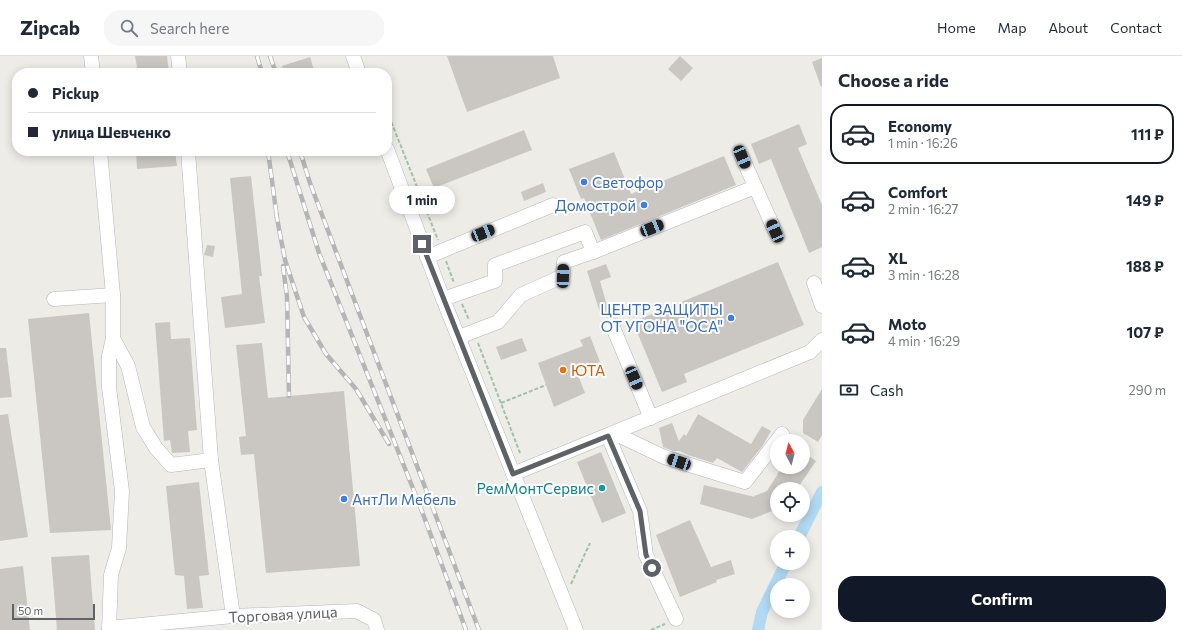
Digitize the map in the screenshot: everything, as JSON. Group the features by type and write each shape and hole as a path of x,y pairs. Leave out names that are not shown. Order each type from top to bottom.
{"street":[{"path":"91,56 92,68"},
{"path":"178,56 179,68"},
{"path":"353,56 357,68"},
{"path":"100,156 113,295 113,338 109,356 110,387 122,491 118,548 111,575 109,629"},
{"path":"188,156 211,460 233,616"},
{"path":"390,156 443,299 519,472 576,630"},
{"path":"742,157 775,231"},
{"path":"459,337 498,322 521,295 563,276 564,262 593,252 755,187"},
{"path":"427,257 553,205"},
{"path":"443,299 495,281 495,265 585,232 593,252"},
{"path":"814,283 822,306"},
{"path":"54,299 113,295"},
{"path":"612,324 651,418"},
{"path":"113,338 128,366 144,427 156,448 171,465 211,460"},
{"path":"519,472 553,465 611,434 810,352 822,340"},
{"path":"611,434 664,457 745,482 770,450"},
{"path":"611,434 640,511 646,555 676,619"},
{"name":"Торговая улица","path":"109,629 233,616 357,611 374,620 377,630"}],"path":[{"path":"392,124 501,403 519,472"},
{"path":"501,403 546,385"},
{"path":"567,579 569,586 590,543"}],"building":[{"path":"135,56 167,56 168,68 137,68"},
{"path":"447,56 553,56 560,78 467,112"},
{"path":"680,56 693,68 681,81 668,69"},
{"path":"310,57 313,68 283,68 282,66"},
{"path":"822,58 822,87 821,87 812,62"},
{"path":"799,124 807,144 798,148 822,205 822,247 809,253 771,159 759,164 751,144"},
{"path":"524,130 532,150 434,188 426,169"},
{"path":"614,152 631,194 724,156 736,185 601,240 584,198 581,199 569,169"},
{"path":"136,156 176,156 177,166 137,169"},
{"path":"251,176 262,276 259,276 265,323 225,328 221,297 242,294 230,178"},
{"path":"543,183 546,192 524,201 521,192"},
{"path":"207,245 215,246 213,257 204,255"},
{"name":"ЦЕНТР ЗАЩИТЫ ОТ УГОНА \"ОСА\"","path":"778,262 804,325 684,374 687,382 662,392 633,322"},
{"path":"606,264 611,277 600,281 609,313 601,316 587,271"},
{"path":"89,313 111,530 50,533 28,319"},
{"path":"170,322 171,339 190,338 197,430 188,431 190,452 172,453 170,440 164,441 155,323"},
{"path":"590,336 600,362 576,370 585,393 554,407 538,363 583,346 580,340"},
{"path":"522,338 527,351 501,360 496,347"},
{"path":"262,343 268,398 344,391 360,566 266,573 254,454 241,455 239,437 246,436 236,345"},
{"path":"0,348 6,348 12,397 0,398"},
{"path":"822,389 822,435 818,442 810,437 810,434 803,433 803,420"},
{"path":"8,414 28,537 0,541 0,415"},
{"path":"698,414 751,444 762,426 771,431 763,445 742,472 717,458 713,463 680,451 673,451 663,447 659,428 672,423 679,441 684,434 686,436"},
{"name":"РемМонтСервис","path":"601,452 626,513 602,523 577,462"},
{"path":"810,457 816,461 810,470"},
{"path":"778,474 807,474 802,482 773,482"},
{"path":"199,482 209,575 199,576 203,608 187,609 184,576 175,575 166,486"},
{"path":"704,485 755,497 754,496 767,491 770,486 770,512 752,519 700,504"},
{"path":"690,520 711,567 731,560 735,574 716,580 717,582 680,597 656,535"},
{"path":"89,555 95,630 57,630 51,557"},
{"path":"23,566 30,630 0,630 0,569"}],"waterway":[{"path":"803,530 822,492"},
{"path":"758,630 762,612 783,570"}],"railway":[{"path":"257,56 261,68"},
{"path":"270,56 274,68"},
{"path":"269,156 277,218"},
{"path":"289,156 319,253 420,506 466,630"},
{"path":"302,156 310,183 479,630"},
{"path":"276,213 285,260 304,317 326,354 356,389 389,444"},
{"path":"283,266 287,297 289,396"}],"place":[{"name":"Светофор","path":"584,182"},
{"name":"Домострой","path":"644,205"},
{"name":"ЦЕНТР ЗАЩИТЫ ОТ УГОНА \"ОСА\"","path":"731,318"},
{"name":"ЮТА","path":"563,370"},
{"name":"РемМонтСервис","path":"602,488"},
{"name":"АнтЛи Мебель","path":"344,499"}],"route":[{"path":"422,244 513,474 608,436 640,511 646,555 652,568"}]}
